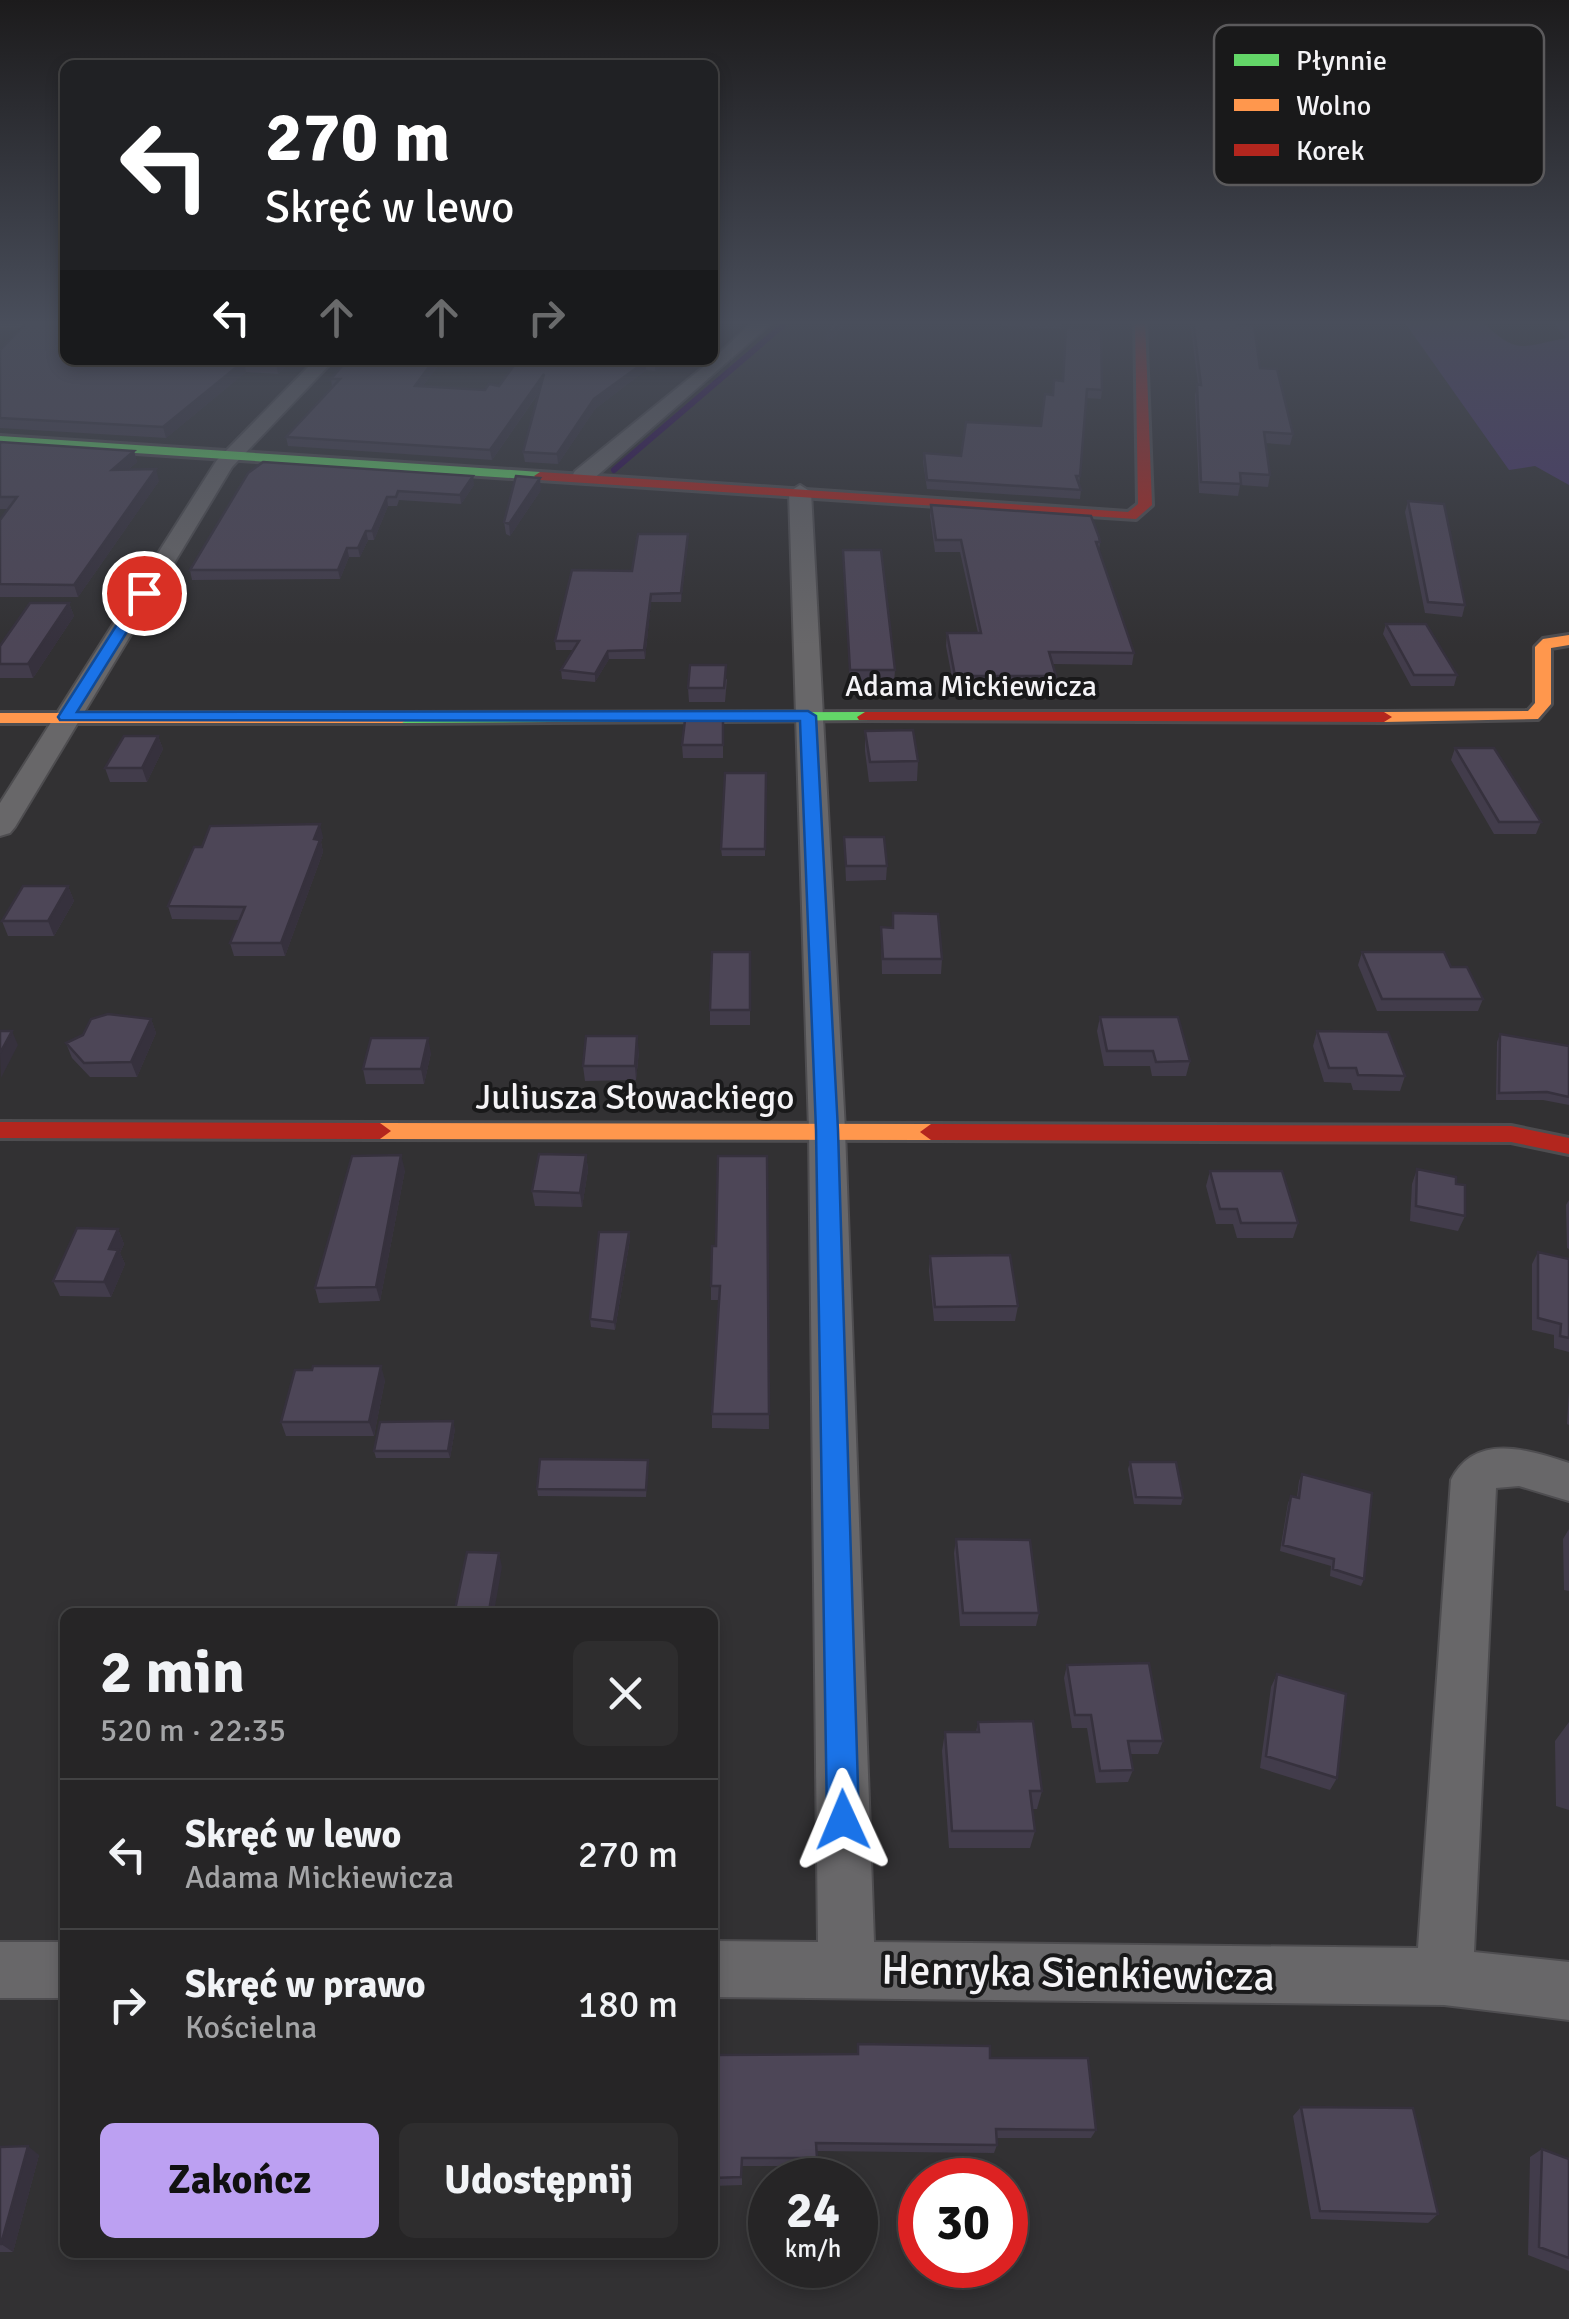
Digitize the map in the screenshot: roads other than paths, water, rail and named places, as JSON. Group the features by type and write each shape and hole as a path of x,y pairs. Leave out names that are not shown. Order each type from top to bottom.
{"street":[{"path":"0,826 234,454 259,428"},
{"path":"582,476 638,428"},
{"path":"0,440 582,476 1118,517 1139,513 1145,505 1143,428"},
{"path":"800,492 827,1130 845,1935 850,1969"},
{"name":"Adama Mickiewicza","path":"0,718 1519,718 1541,710 1543,646 1569,640"},
{"name":"Juliusza Słowackiego","path":"0,1130 1511,1134 1569,1146"},
{"path":"1444,1977 1474,1480 1485,1469 1508,1466 1569,1482"},
{"path":"0,1970 60,1970"},
{"name":"Henryka Sienkiewicza","path":"718,1970 1444,1977 1569,1991"}],"waterway":[{"path":"614,470 663,428"}]}
